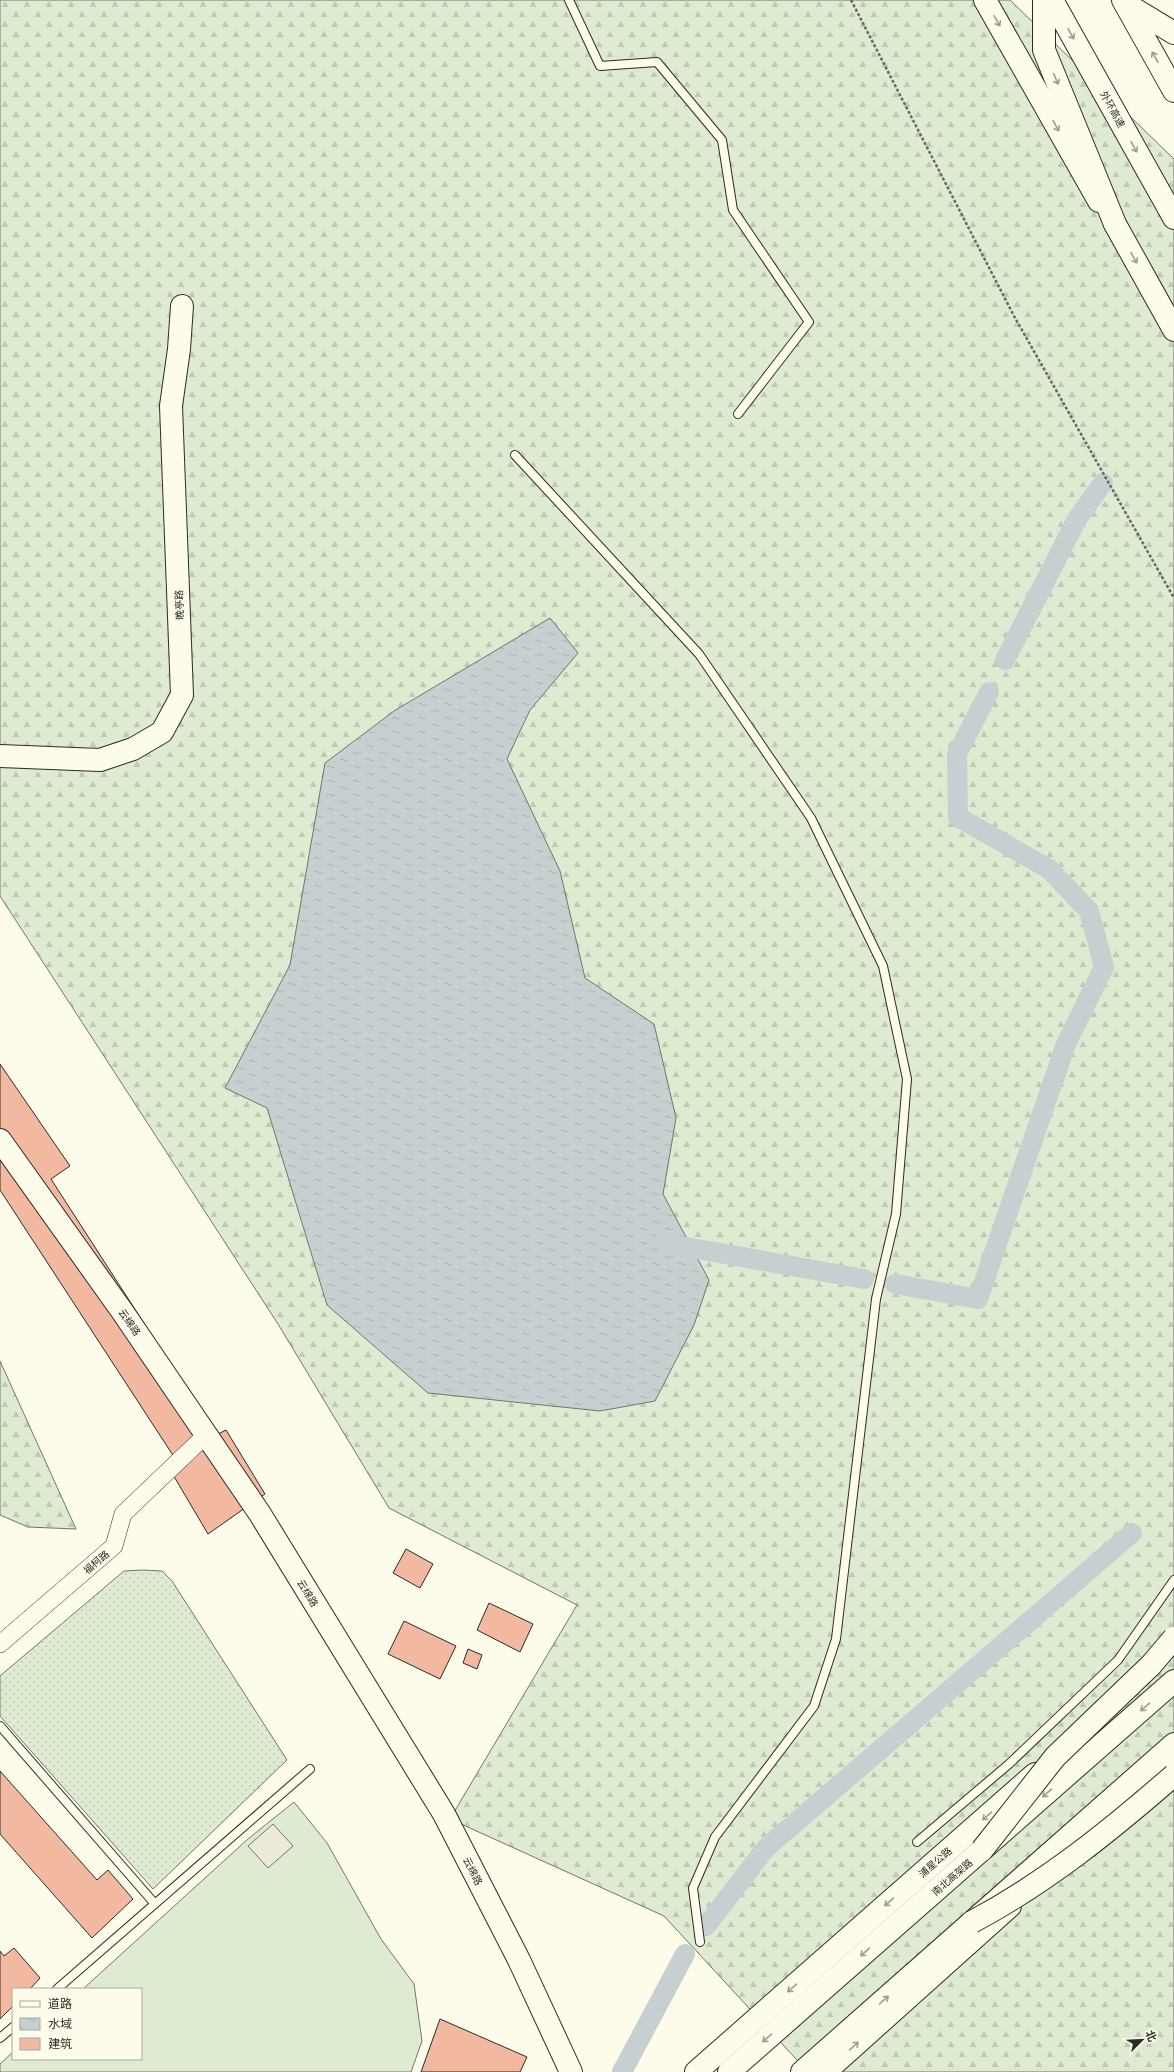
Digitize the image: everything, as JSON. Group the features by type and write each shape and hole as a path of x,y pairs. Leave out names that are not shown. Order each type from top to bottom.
{"main road":[{"path":"985,0 1090,188 1115,224 1174,330"},
{"path":"1044,0 1044,50 1115,224"},
{"name":"外环高速","path":"1052,0 1174,218"},
{"path":"1124,1 1174,33"},
{"path":"1124,1 1174,91"},
{"name":"晚亭路","path":"0,756 100,760 126,751 162,732 182,695 171,406 179,349 182,306"},
{"name":"云绵路","path":"0,1140 122,1311 260,1514 444,1814 519,1960 571,2072"},
{"path":"1152,1665 1174,1638"},
{"path":"982,1850 1055,1757 1174,1646"},
{"name":"浦星公路","path":"696,2072 1174,1652"},
{"name":"南北高架路","path":"729,2072 1174,1681"},
{"path":"802,2072 1174,1744"},
{"path":"825,2072 1114,1813 1174,1762"},
{"path":"972,1922 1007,1904 1060,1867 1116,1826 1174,1775"}],"street":[{"name":"福柯路","path":"0,1644 114,1546 123,1514 207,1434"}],"lane":[{"path":"569,0 600,66 657,62 722,140 733,210 809,322 738,414"},
{"path":"515,455 699,654 811,818 884,966 907,1079 896,1214 876,1299 836,1639 814,1706 715,1837 693,1888 700,1942"},
{"path":"917,1842 1009,1764 1118,1660 1174,1580"},
{"path":"0,1726 155,1904"},
{"path":"58,1988 310,1769"},
{"path":"0,2038 12,2028"}],"path":[{"path":"851,0 1014,316 1174,598"}],"green space":[{"path":"0,0 1010,0 1174,159 1174,2072 808,2072 664,1916 450,1819 577,1605 389,1508 278,1324 0,896"},
{"path":"0,1361 76,1529 28,1527 0,1515"},
{"path":"124,1571 162,1571 172,1581 287,1760 153,1889 0,1716 0,1676"},
{"path":"294,1802 327,1843 381,1939 414,1984 422,2041 411,2072 0,2072 0,2064 12,2053 12,2060 142,2060 142,1988 84,1988 248,1839"}],"shaded area":[{"path":"273,1824 293,1846 268,1868 248,1846"}],"water":[{"path":"550,618 578,653 530,710 507,759 560,871 585,978 654,1024 676,1118 663,1194 709,1280 694,1325 655,1401 600,1411 428,1393 327,1305 267,1108 225,1088 290,965 325,763 394,711"}],"building":[{"path":"0,1064 70,1166 51,1179 216,1435 226,1430 265,1494 208,1534 169,1468 178,1463 0,1190"},
{"path":"406,1549 433,1564 420,1588 393,1573"},
{"path":"489,1603 533,1624 520,1652 477,1630"},
{"path":"404,1621 456,1646 440,1679 388,1654"},
{"path":"468,1649 482,1655 477,1669 463,1663"},
{"path":"0,1771 97,1880 108,1870 133,1899 92,1938 0,1834"},
{"path":"14,1948 40,1978 31,1988 12,1988 12,2007 0,2019 0,1951 4,1956"},
{"path":"440,2019 527,2057 520,2072 421,2072"}],"waterway":[{"path":"1005,660 1077,519 1103,483"},
{"path":"895,1284 978,1299 1066,1044 1104,967 1089,911 1049,869 958,817 957,754 989,692"},
{"path":"664,1243 864,1279"},
{"path":"706,1926 766,1848 1132,1533"},
{"path":"622,2072 685,1954"}]}
